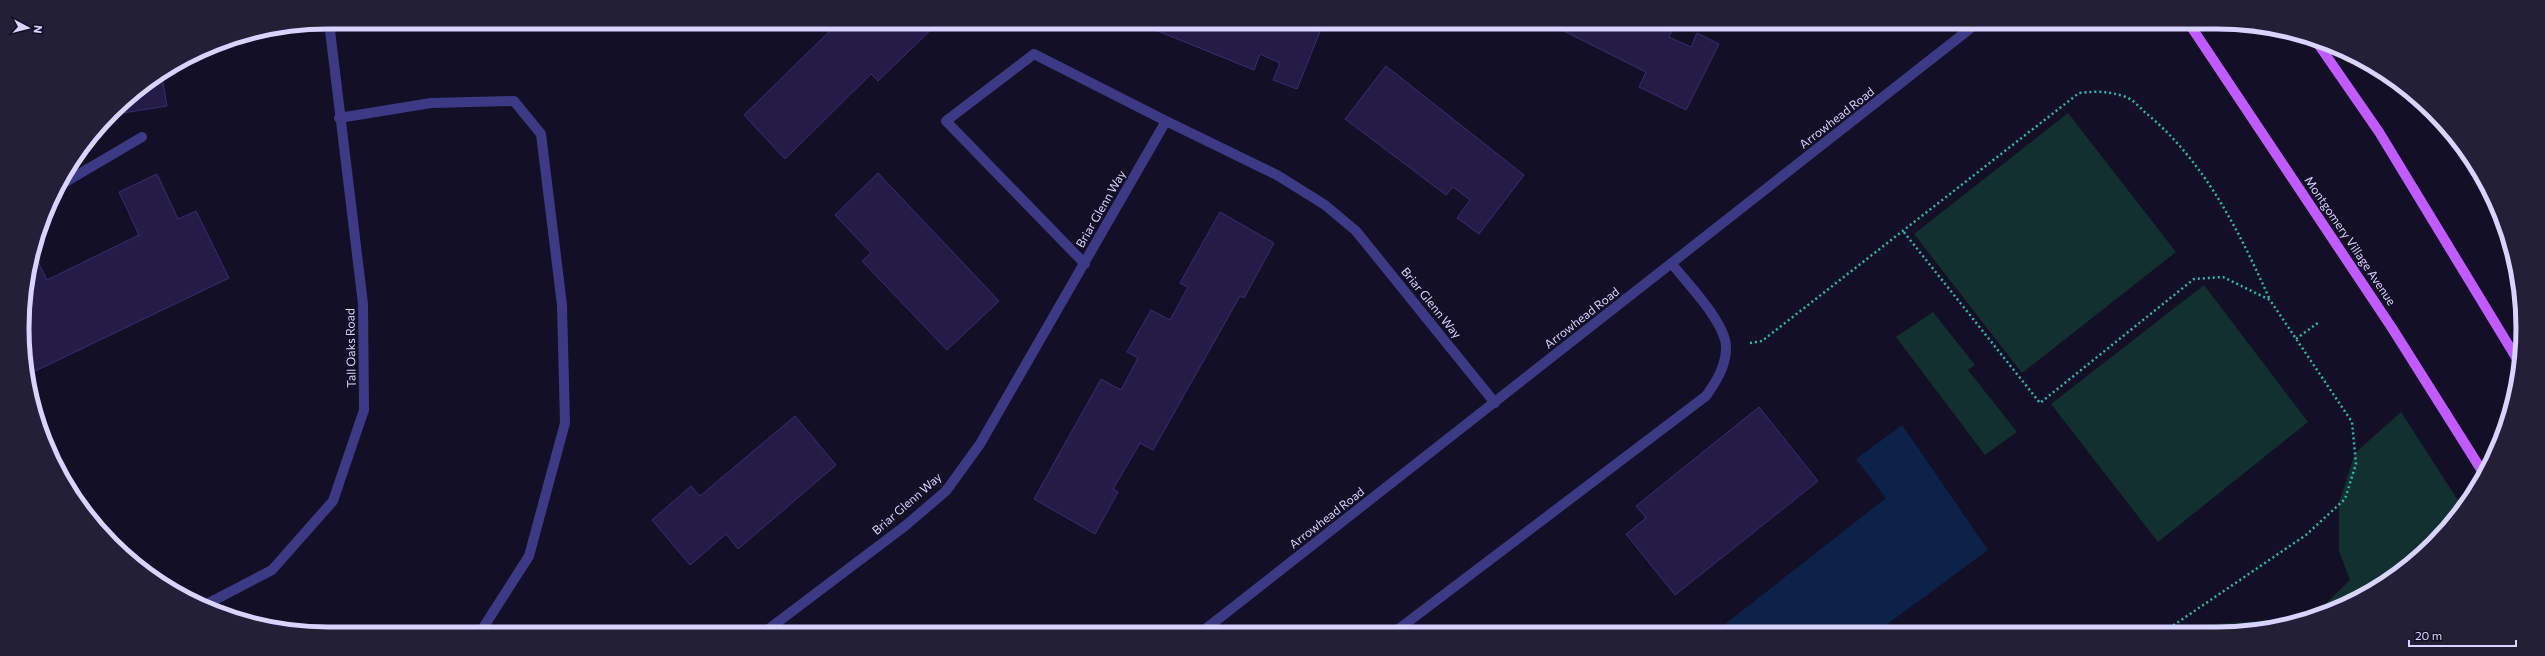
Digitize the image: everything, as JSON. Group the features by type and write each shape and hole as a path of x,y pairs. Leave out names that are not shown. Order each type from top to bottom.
{"main road":[{"name":"Montgomery Village Avenue","path":"2193,29 2392,328 2481,469"},
{"path":"2321,48 2379,132 2514,355"}],"street":[{"name":"Tall Oaks Road","path":"210,602 272,570 333,501 364,410 363,304 339,118 330,29"},
{"name":"Arrowhead Road","path":"1210,627 1970,29"},
{"path":"1085,264 946,121 1034,54 1166,121"},
{"path":"339,118 431,103 514,101 541,134 562,305 565,423 529,556 483,627"},
{"name":"Briar Glenn Way","path":"771,627 906,526 946,491 980,444 1166,121 1277,175 1325,205 1356,231 1495,403"},
{"path":"68,181 142,137"},
{"path":"1401,627 1706,396 1719,376 1726,348 1720,326 1672,264"}],"path":[{"path":"1726,348 1762,341 2079,93 2102,90 2128,98 2171,136 2210,185 2246,246 2270,300 2352,422 2356,464 2345,499 2306,534 2171,627"},
{"path":"1903,231 2040,403 2194,279 2223,277 2270,300"},
{"path":"2296,338 2319,322"}],"green space":[{"path":"2068,113 2176,252 2022,373 1914,234"},
{"path":"2204,285 2308,422 2158,542 2051,404"},
{"path":"1933,312 1975,365 1968,370 2017,432 1985,455 1896,337"},
{"path":"2401,412 2459,503 2442,525 2414,553 2399,565 2366,587 2321,608 2350,580 2339,551 2339,503 2355,453"},
{"path":"2283,619 2237,626 2197,627 2199,625"}],"water":[{"path":"1902,425 1988,550 1883,627 1721,627 1886,498 1856,459"}],"building":[{"path":"832,29 932,29 878,81 871,74 785,159 744,115"},
{"path":"1153,29 1321,29 1297,89 1273,80 1280,63 1260,54 1254,70"},
{"path":"1560,29 1673,29 1669,37 1691,47 1697,33 1719,44 1686,110 1639,87 1646,72"},
{"path":"1386,66 1524,175 1479,234 1457,218 1470,200 1453,187 1446,195 1345,119"},
{"path":"162,79 167,106 121,113 131,103"},
{"path":"878,173 999,301 947,350 862,261 871,253 835,215"},
{"path":"157,174 178,219 196,211 229,278 33,372 29,328 32,289 37,260 47,280 139,235 119,192"},
{"path":"1220,212 1274,243 1244,298 1240,296 1153,450 1140,443 1113,489 1118,492 1095,534 1034,499 1101,379 1121,390 1138,358 1127,352 1151,310 1170,320 1188,287 1180,283"},
{"path":"1759,407 1818,481 1675,595 1626,534 1646,518 1636,506"},
{"path":"795,416 836,465 738,549 726,534 690,565 652,520 691,486 700,496"}]}
